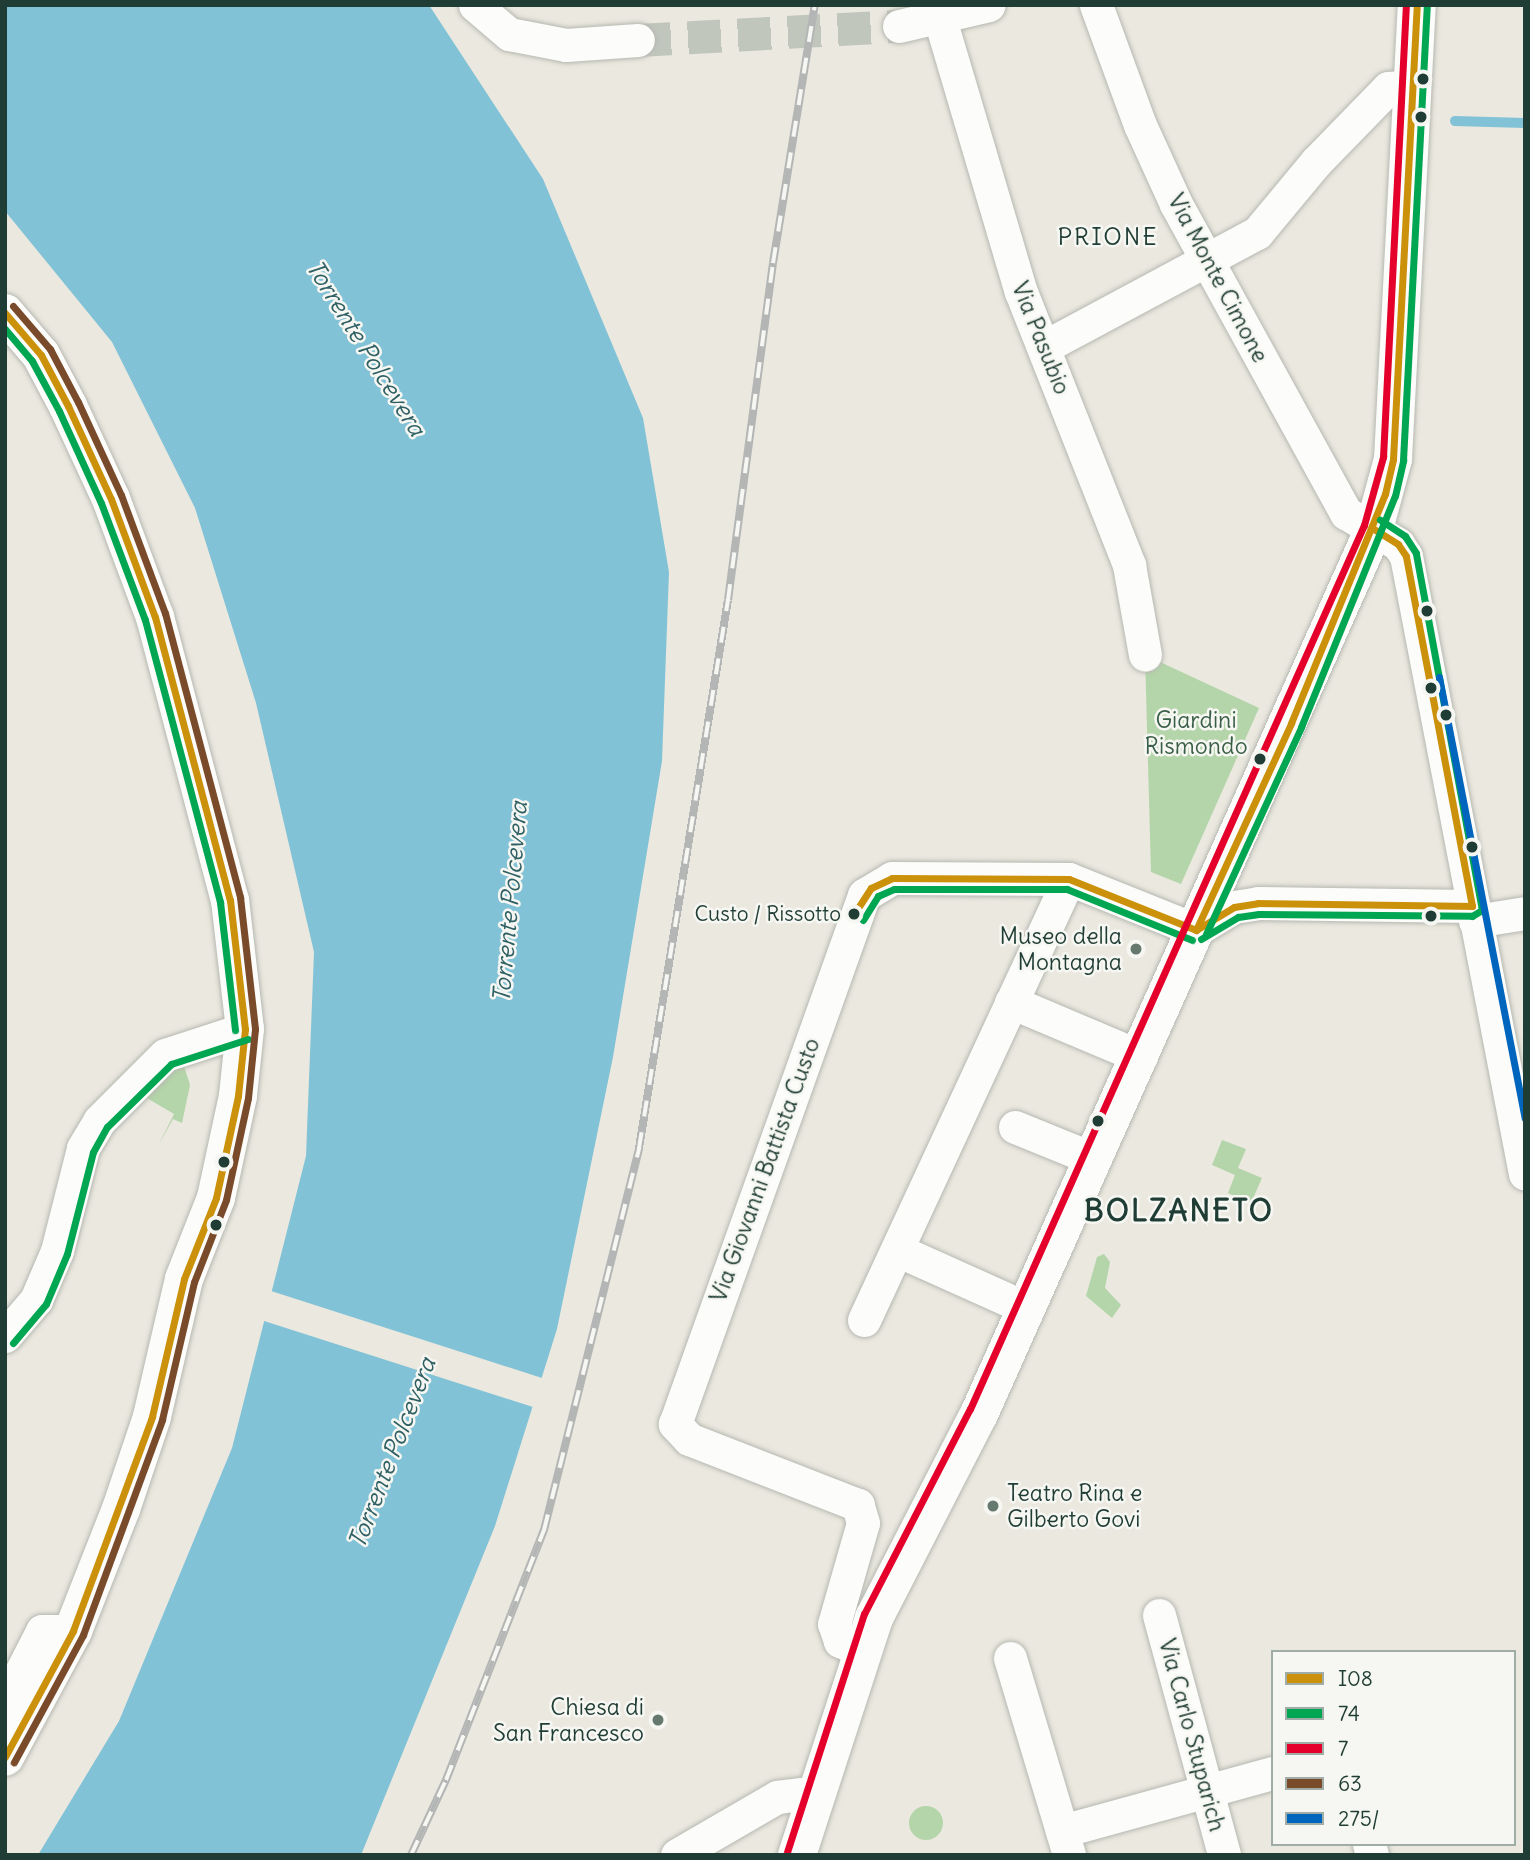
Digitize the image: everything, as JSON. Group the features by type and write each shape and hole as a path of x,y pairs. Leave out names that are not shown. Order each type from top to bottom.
{"main road":[{"path":"797,1855 862,1650 1026,1308 1141,1057 1374,529 1393,459 1417,5"},
{"path":"5,313 41,355 68,406 111,499 155,617 230,900 245,1029 238,1096 216,1198 184,1279 152,1416 73,1631 5,1757"}],"street":[{"path":"475,5 509,34 566,45 638,40"},
{"path":"899,26 940,19 989,5"},
{"name":"Via Monte Cimone","path":"1096,5 1140,125 1205,261 1346,513 1398,544 1406,556 1525,1174"},
{"name":"Via Pasubio","path":"940,19 1021,292 1129,565 1145,655"},
{"path":"1044,347 1257,233 1316,162 1388,88 1414,86"},
{"name":"Via Giovanni Battista Custo","path":"862,1650 840,1641 834,1624 863,1523 858,1505 688,1439 675,1424 864,895 892,877 1069,879 1196,930"},
{"path":"864,1320 1069,879"},
{"path":"1196,930 1234,907 1297,902 1473,914 1525,913"},
{"path":"1010,1002 1141,1057"},
{"path":"5,1336 36,1300 57,1251 83,1148 99,1121 165,1055 245,1029"},
{"path":"1015,1127 1094,1159"},
{"path":"897,1250 1026,1308"},
{"name":"Via Carlo Stuparich","path":"1159,1615 1224,1855"},
{"path":"5,1703 42,1631 73,1631"},
{"path":"1010,1658 1065,1843 1207,1791 1271,1774"},
{"path":"677,1855 777,1797 816,1792"}],"green space":[{"name":"Giardini Rismondo","path":"1145,655 1259,708 1181,884 1151,872"},
{"path":"184,1066 190,1085 182,1123 173,1119 158,1146 174,1114 140,1094 166,1069"},
{"path":"1222,1140 1246,1149 1238,1168 1262,1178 1251,1203 1228,1193 1235,1175 1212,1165"},
{"path":"1104,1254 1110,1262 1105,1288 1121,1305 1112,1318 1086,1296 1097,1257"},
{"path":"926,1806 938,1811 943,1823 938,1835 926,1840 914,1835 909,1823 914,1811"}],"water":[{"name":"Torrente Polcevera","path":"5,5 429,5 543,179 643,418 669,572 662,761 613,1057 557,1329 495,1526 361,1855 38,1855 119,1721 232,1448 306,1156 314,952 256,703 195,508 112,342 5,211"}],"pier":[{"path":"268,1290 545,1379 536,1408 261,1320"}],"waterway":[{"path":"1455,121 1525,123"}],"tunnel":[{"path":"638,40 899,26"}],"railway":[{"path":"411,1855 446,1780 544,1530 639,1148 728,600 773,263 815,5"}],"transit line":[{"name":"7","path":"787,1852 864,1614 970,1409 1364,525 1383,457 1406,5"},
{"name":"I08","path":"1196,930 1291,723 1385,494 1393,459 1417,5"},
{"name":"74","path":"1206,934 1301,727 1395,496 1403,460 1427,6"},
{"name":"63","path":"13,306 50,349 78,402 121,495 165,613 240,897 255,1029 248,1098 226,1200 194,1282 162,1420 83,1635 14,1762"},
{"name":"I08","path":"5,313 41,355 68,406 111,499 155,617 230,900 245,1029 238,1096 216,1198 184,1279 152,1417 73,1631 5,1757"},
{"name":"74","path":"5,329 32,361 59,411 101,503 145,620 220,902 235,1030"},
{"name":"74","path":"1201,939 1238,917 1259,914 1472,916 1482,910 1416,553 1405,536 1380,520"},
{"name":"I08","path":"1196,930 1234,907 1258,903 1472,906 1406,556 1398,544 1374,529"},
{"name":"275/","path":"1439,677 1525,1118"},
{"name":"I08","path":"854,914 871,888 892,878 1069,879 1196,930"},
{"name":"74","path":"863,920 878,896 894,889 1067,889 1192,940"},
{"name":"74","path":"13,1343 46,1304 67,1254 93,1152 107,1127 171,1064 248,1039"}],"place":[{"name":"Custo / Rissotto","path":"854,914"},
{"name":"Museo della Montagna","path":"1136,949"},
{"name":"Teatro Rina e Gilberto Govi","path":"993,1506"},
{"name":"Chiesa di San Francesco","path":"658,1720"}],"district":[{"name":"PRIONE","path":"1108,237"},
{"name":"BOLZANETO","path":"1179,1210"}]}
